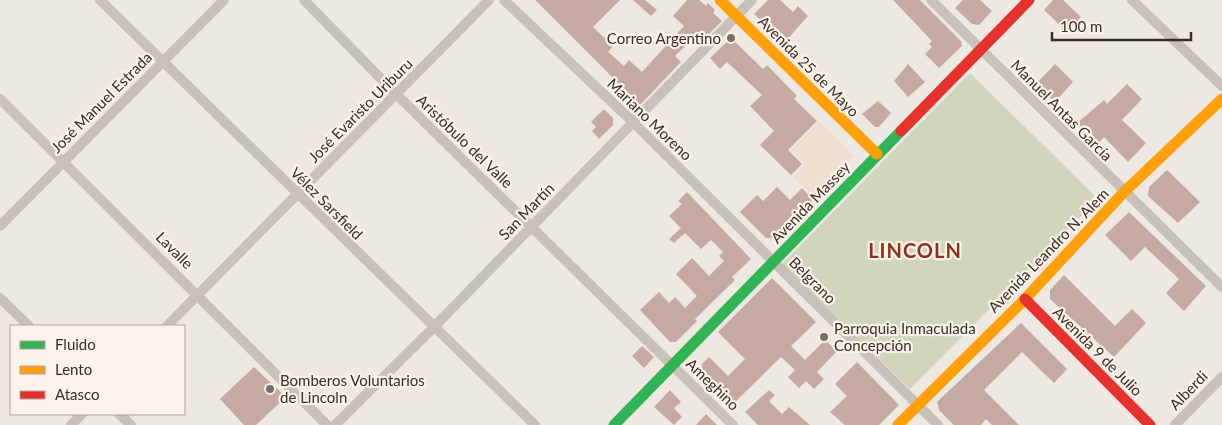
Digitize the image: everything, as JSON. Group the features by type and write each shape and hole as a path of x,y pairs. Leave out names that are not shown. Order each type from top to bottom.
{"main road":[{"name":"Avenida 25 de Mayo","path":"720,0 876,154"},
{"name":"Avenida Massey","path":"614,425 671,364 1028,0"},
{"name":"Avenida Leandro N. Alem","path":"898,425 917,404 1025,299 1124,192 1222,98"},
{"name":"Avenida 9 de Julio","path":"1025,299 1150,425"}],"street":[{"name":"Vélez Sarsfield","path":"100,0 433,328 535,425"},
{"name":"José Manuel Estrada","path":"0,226 224,0"},
{"name":"Aristóbulo del Valle","path":"304,0 397,95 671,364"},
{"name":"José Evaristo Uriburu","path":"168,325 489,0"},
{"name":"Mariano Moreno","path":"504,0 632,121 773,262"},
{"name":"San Martín","path":"335,425 433,328 632,121 752,0"},
{"name":"Manuel Antas García","path":"931,0 979,50 1222,287"},
{"path":"1132,0 1222,86"},
{"name":"Lavalle","path":"0,99 64,160 327,425"},
{"name":"Belgrano","path":"773,262 938,425"},
{"path":"0,298 28,325"},
{"name":"Ameghino","path":"671,364 733,425"},
{"name":"Alberdi","path":"1175,425 1222,377"},
{"path":"71,425 81,415"},
{"path":"120,415 131,425"}],"green space":[{"path":"970,73 1098,199 910,389 782,264"}],"shaded area":[{"path":"819,122 854,156 813,197 793,177 805,164 791,150"}],"building":[{"path":"535,0 620,0 593,27 613,46 608,52 624,66 629,60 642,72 684,26 673,16 687,0 699,0 706,6 708,3 715,10 713,13 722,21 707,36 702,30 675,56 681,62 640,105"},
{"path":"633,0 645,0 657,10 651,16"},
{"path":"768,0 780,0 793,12 798,6 808,16 785,42 754,14"},
{"path":"893,0 920,0 961,41 962,46 939,68 925,54 932,47 929,44 932,41"},
{"path":"963,0 980,0 992,11 979,25 972,24 955,8"},
{"path":"1053,0 1063,0 1081,17 1067,32 1044,10"},
{"path":"731,38 763,69 767,65 797,96 794,99 817,121 788,150 802,164 791,175 760,145 774,131 750,106 762,95 727,62 720,69 710,58"},
{"path":"908,64 925,82 908,97 894,81"},
{"path":"1055,64 1073,82 1055,102 1036,84"},
{"path":"1127,84 1142,99 1122,120 1146,143 1128,162 1104,137 1097,145 1076,124 1104,100 1107,104"},
{"path":"878,101 891,113 879,127 875,127 862,114"},
{"path":"604,109 613,118 613,125 599,139 592,131 596,127 591,122"},
{"path":"1167,170 1200,202 1178,223 1148,196 1149,187"},
{"path":"777,187 790,200 802,188 813,200 776,238 766,238 740,212 757,195 763,201"},
{"path":"687,192 751,259 732,277 735,280 695,319 697,321 676,342 670,342 640,310 659,292 669,303 675,297 685,308 697,296 676,274 692,258 709,276 724,261 719,256 723,252 711,240 701,249 685,233 674,243 669,239 681,228 669,216 682,204 678,201"},
{"path":"1129,212 1206,286 1184,311 1166,293 1179,279 1145,247 1131,261 1105,235"},
{"path":"1064,275 1115,326 1132,309 1146,323 1114,357 1050,299 1050,290"},
{"path":"772,278 816,322 791,346 805,360 825,340 837,351 817,372 824,379 814,389 806,381 799,388 788,377 795,370 781,357 733,404 702,368 702,364 709,357 728,376 745,359 718,332"},
{"path":"1021,323 1067,369 1054,383 1022,352 984,390 1019,425 992,425 986,419 981,425 954,425 939,410 937,402"},
{"path":"642,346 654,357 644,368 632,356"},
{"path":"857,362 899,405 879,425 845,425 830,412 847,396 835,384"},
{"name":"Bomberos Voluntarios de Lincoln","path":"254,367 286,397 256,425 244,425 220,399"},
{"path":"670,390 681,402 674,408 682,417 674,425 654,407"},
{"path":"769,390 775,395 769,401 782,414 789,407 810,425 758,425 745,412"},
{"path":"706,414 717,425 696,425"}],"traffic: fast":[{"path":"614,425 901,131"}],"traffic: slow":[{"path":"720,0 877,154"},
{"path":"898,425 1025,299 1124,192 1222,99"}],"traffic: jam":[{"path":"901,131 1029,0"},
{"path":"1025,299 1150,425"}],"place":[{"name":"Correo Argentino","path":"731,38"},
{"name":"Parroquia Inmaculada Concepción","path":"824,337"},
{"name":"Bomberos Voluntarios de Lincoln","path":"270,389"}],"district":[{"name":"LINCOLN","path":"915,250"}]}
